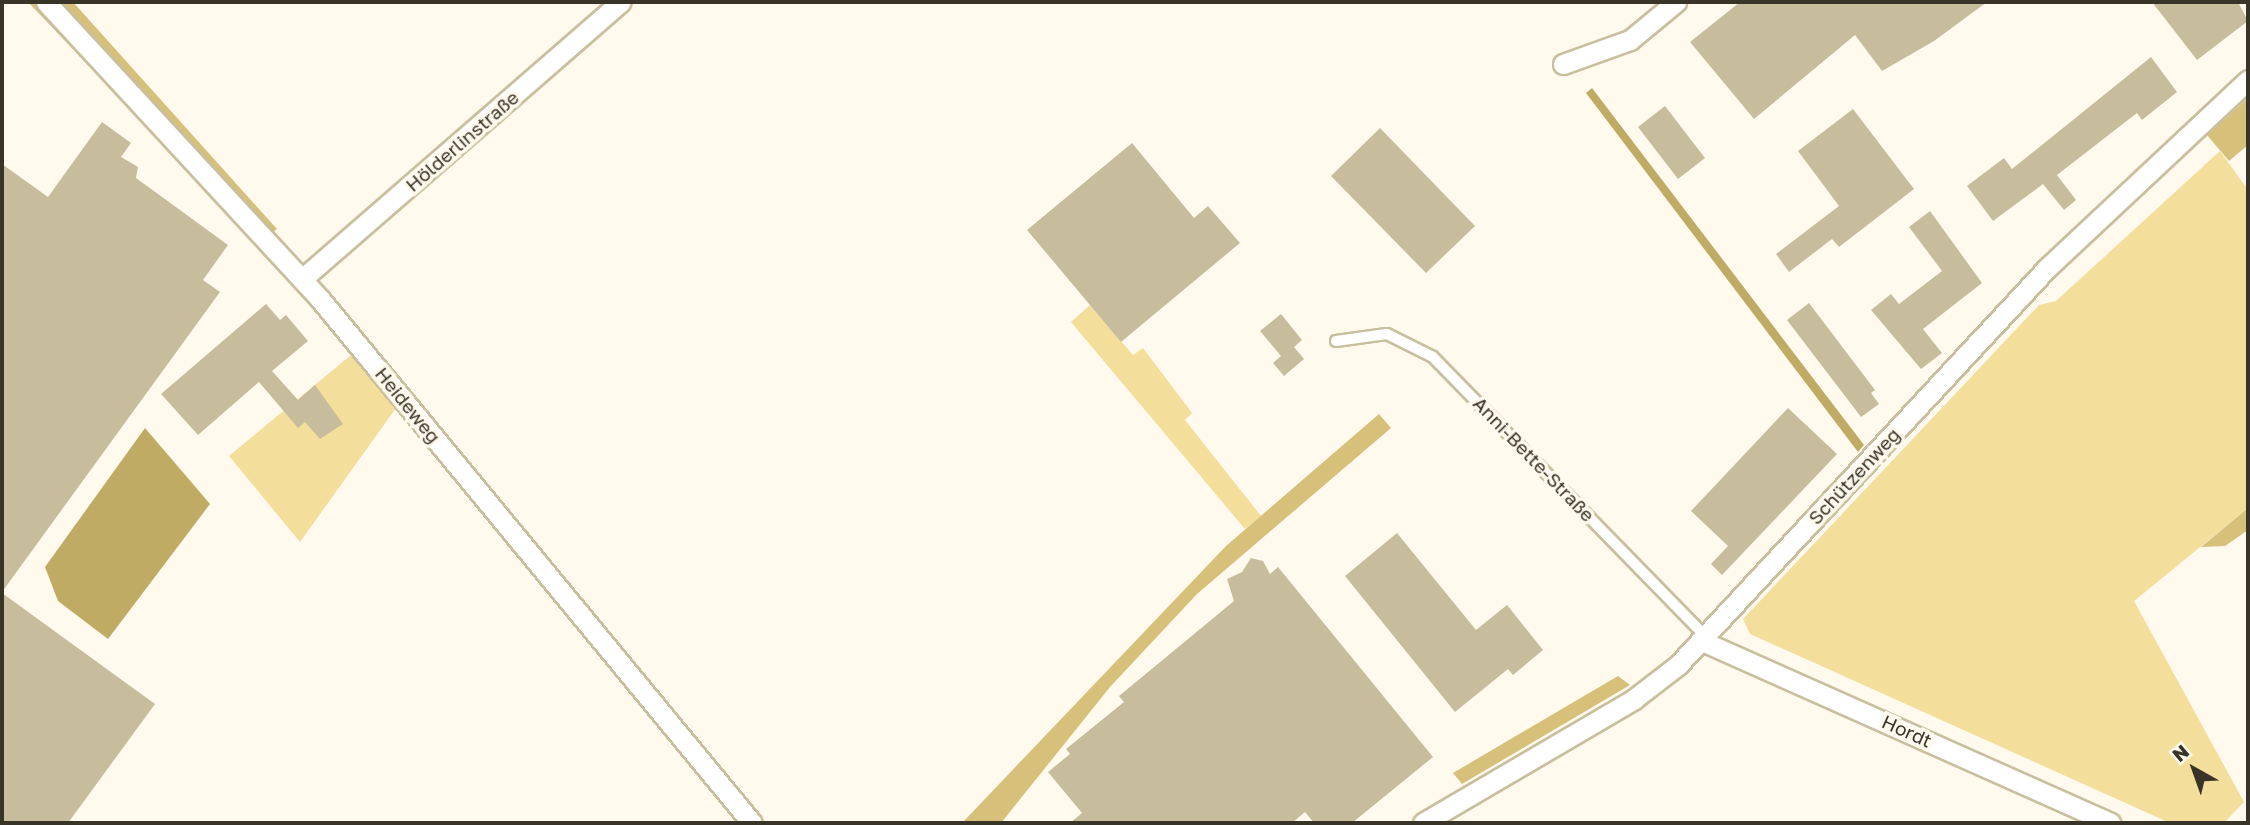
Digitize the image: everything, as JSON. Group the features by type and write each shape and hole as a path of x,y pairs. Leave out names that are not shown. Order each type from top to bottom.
{"street":[{"name":"Heideweg","path":"46,2 302,279 752,823"},
{"name":"Hölderlinstraße","path":"302,279 621,2"},
{"path":"1563,64 1630,40 1676,2"},
{"name":"Schützenweg","path":"1423,823 1634,699 1704,639 2047,268 2248,80"},
{"name":"Hordt","path":"1704,639 2110,823"}],"lane":[{"name":"Anni-Bette-Straße","path":"1336,341 1387,334 1433,356 1704,639"}],"shaded area":[{"path":"28,2 73,2 277,229 258,243"},
{"path":"1592,88 1864,445 1858,452 1586,93"},
{"path":"2248,98 2248,145 2229,161 2207,135"},
{"path":"2220,151 2248,190 2248,508 2134,601 2244,802 2224,823 2170,823 1750,634 1743,619 2039,305 2056,301"},
{"path":"1090,305 1133,355 1143,348 1192,413 1185,420 1261,516 1245,529 1071,322"},
{"path":"351,355 396,408 300,542 229,456"},
{"path":"1379,414 1391,428 1197,594 1110,687 1001,823 962,823 1226,546"},
{"path":"145,428 210,504 108,639 58,601 45,567"},
{"path":"2248,508 2248,530 2225,546 2201,547"},
{"path":"1618,676 1630,685 1462,784 1453,773"}],"building":[{"path":"1740,2 1987,2 1934,41 1882,71 1855,35 1754,119 1690,42"},
{"path":"2152,2 2238,2 2248,21 2197,60"},
{"path":"2151,57 2177,92 2142,120 2137,113 2057,175 2076,200 2064,210 2043,184 1993,221 1967,186 2004,158 2012,169"},
{"path":"1665,106 1705,158 1678,179 1638,127"},
{"path":"1853,109 1914,189 1839,247 1832,239 1789,272 1776,254 1839,206 1798,151"},
{"path":"102,122 131,143 121,157 138,167 136,178 228,245 203,280 220,292 2,592 2,164 48,197"},
{"path":"1380,128 1475,226 1426,273 1331,176"},
{"path":"1132,143 1194,218 1208,206 1240,243 1121,342 1027,230"},
{"path":"1930,211 1982,283 1923,329 1942,353 1921,369 1871,310 1891,294 1899,304 1942,271 1909,227"},
{"path":"1809,303 1875,390 1871,393 1879,404 1861,417 1787,320"},
{"path":"266,304 280,320 286,315 308,341 272,371 298,400 315,385 343,424 320,439 305,422 298,428 259,382 198,435 161,394"},
{"path":"1281,314 1302,340 1294,347 1304,359 1284,376 1273,363 1281,356 1260,331"},
{"path":"1788,408 1837,454 1722,575 1711,564 1728,546 1691,511"},
{"path":"1397,533 1476,630 1507,605 1543,650 1513,675 1508,669 1455,712 1345,576"},
{"path":"1251,558 1263,561 1270,574 1278,567 1433,757 1352,823 1314,823 1305,812 1292,823 1070,823 1082,813 1048,772 1070,754 1066,749 1124,702 1119,696 1234,601 1227,579 1242,572"},
{"path":"2,593 155,704 68,823 2,823"}]}
